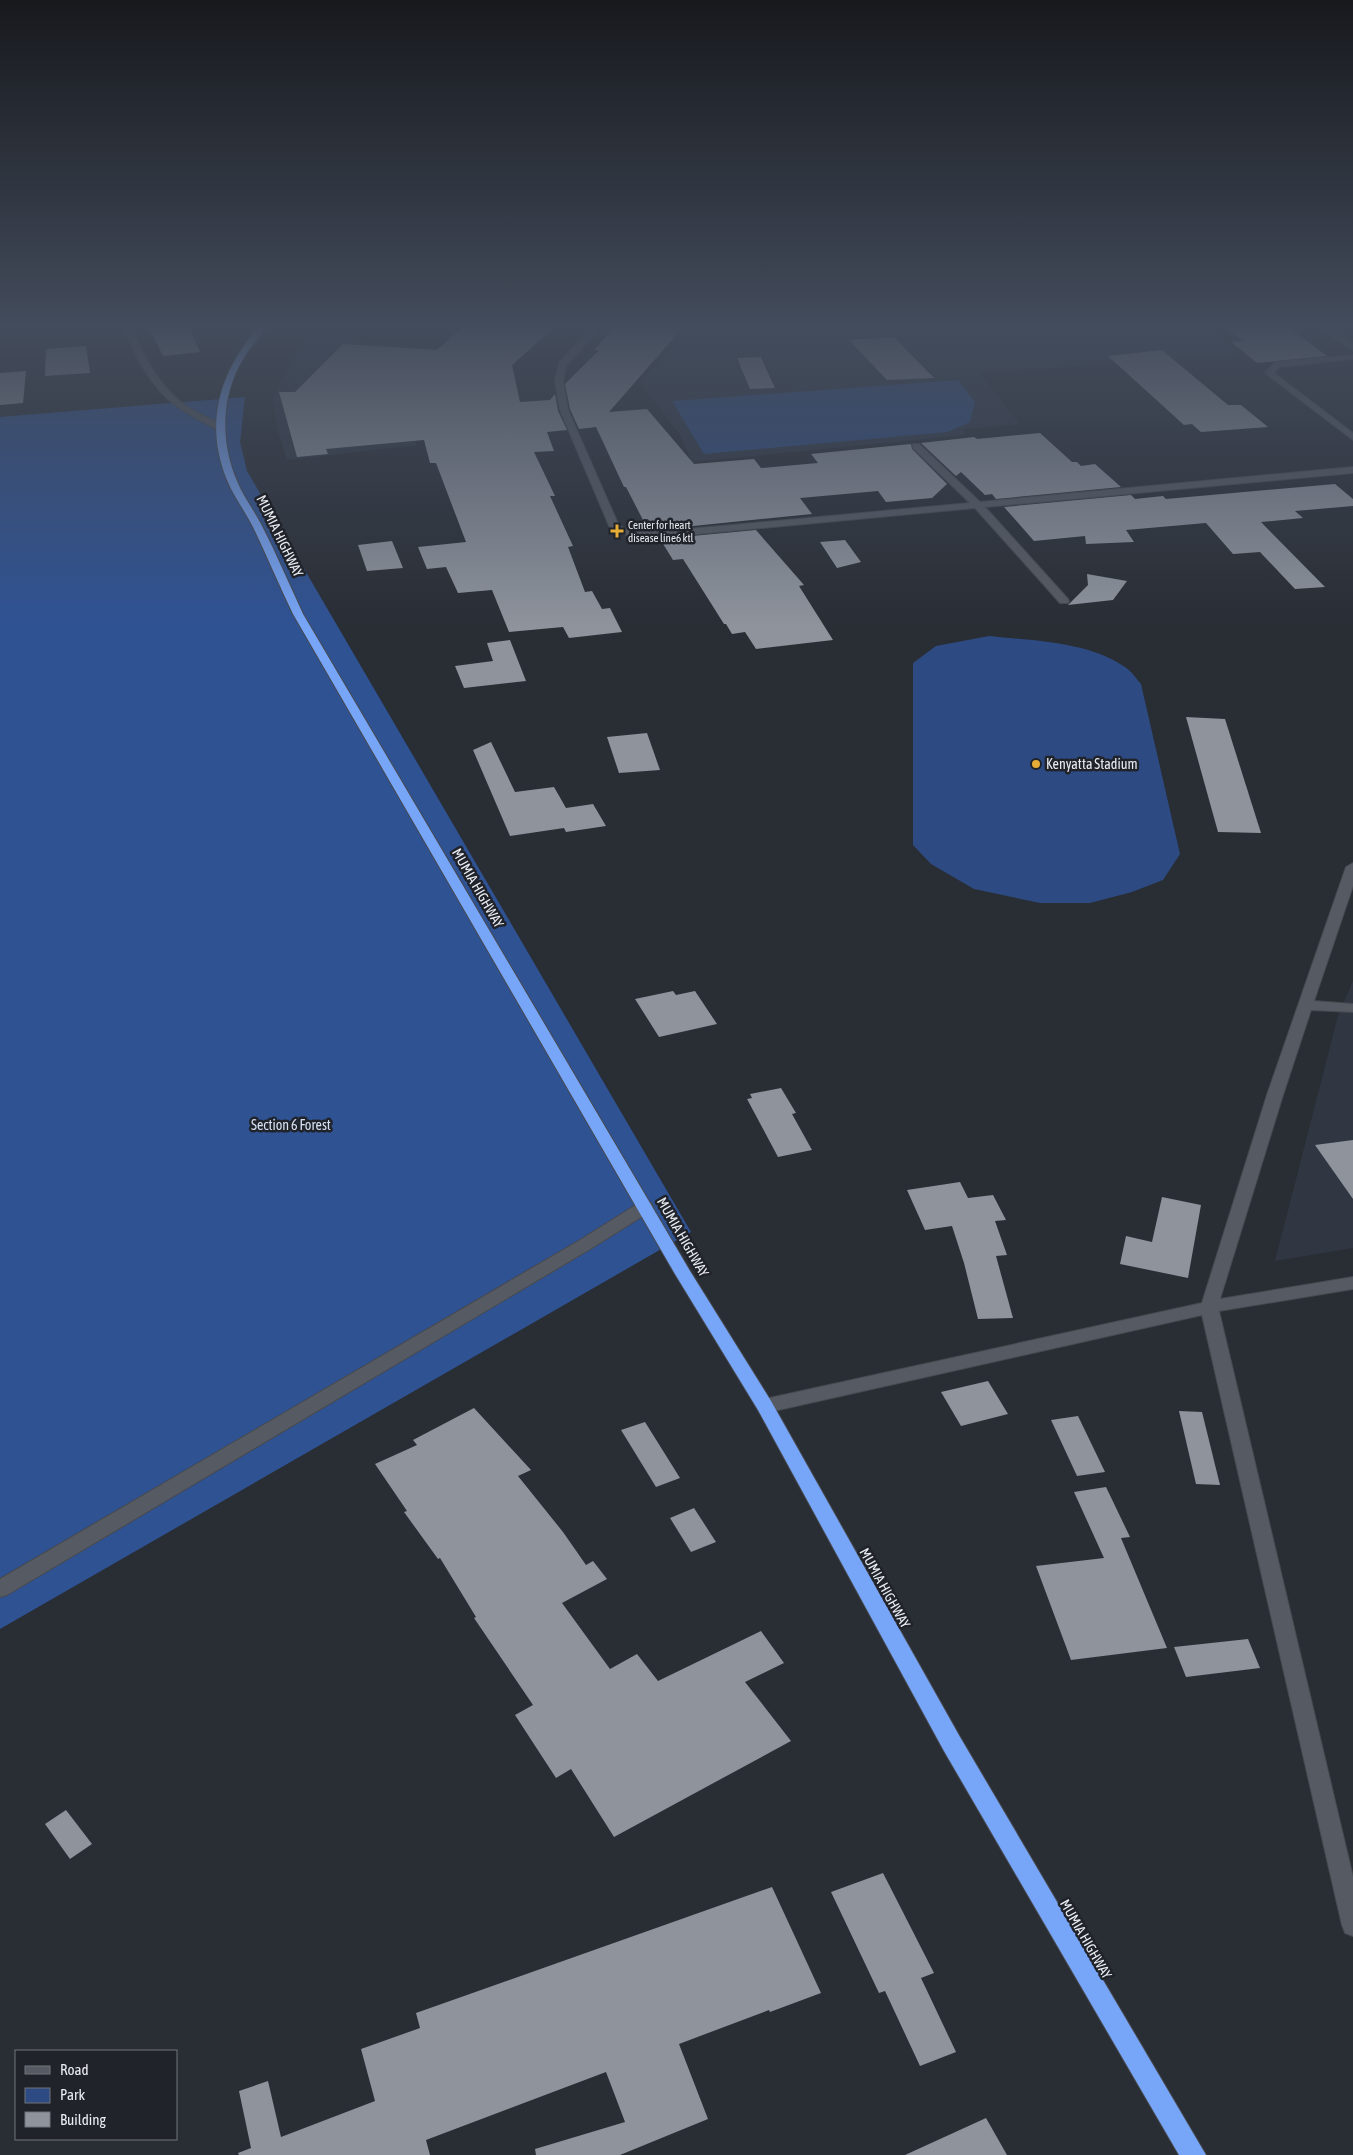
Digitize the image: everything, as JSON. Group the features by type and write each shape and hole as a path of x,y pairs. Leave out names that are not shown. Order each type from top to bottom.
{"highway":[{"name":"MUMIA HIGHWAY","path":"220,427 231,477 298,614 683,1274 765,1406 952,1744 1193,2155"}],"street":[{"path":"571,426 615,528 624,533 649,536 1353,470"},
{"path":"1338,426 1353,437"},
{"path":"916,446 978,505 1064,601"},
{"path":"1353,867 1274,1095 1210,1307 1353,1925"},
{"path":"1305,1004 1353,1008"},
{"path":"0,1589 586,1244 645,1207"},
{"path":"765,1406 1210,1307 1353,1283"}],"shaded area":[{"path":"277,426 408,426 407,429 417,445 287,460"},
{"path":"673,426 1002,426 963,429 966,435 692,462 680,435"},
{"path":"1353,981 1353,1248 1275,1261 1338,1016"}],"green space":[{"name":"Section 6 Forest","path":"0,426 242,426 240,442 247,471 691,1232 0,1629"},
{"path":"687,426 962,426 948,432 704,454"},
{"name":"Kenyatta Stadium","path":"989,636 1042,641 1094,652 1110,658 1125,667 1141,684 1180,854 1163,880 1132,892 1090,903 1040,903 974,889 931,864 913,845 913,663 936,646"}],"building":[{"path":"288,426 565,426 567,430 547,432 554,451 534,452 555,496 550,496 573,546 568,547 585,592 592,591 602,609 610,608 622,632 569,638 563,627 509,632 492,590 458,593 446,567 427,569 418,547 466,542 436,463 430,463 424,440 326,449 328,454 297,457"},
{"path":"577,426 661,426 694,464 754,459 761,468 818,463 811,454 911,444 912,449 947,484 932,498 886,502 878,491 800,498 812,514 654,530 648,519 643,520 626,487 624,487 596,427 579,429"},
{"path":"1194,426 1268,427 1201,432"},
{"path":"1040,433 1072,462 1077,462 1081,466 1095,464 1121,487 996,499 992,494 985,495 961,472 956,476 921,443 974,437 977,439"},
{"path":"1335,484 1353,499 1353,506 1295,511 1303,518 1261,522 1325,587 1295,589 1260,552 1233,554 1206,523 1126,530 1134,542 1086,544 1085,536 1034,541 1004,507 1131,495 1135,499 1163,496 1166,499"},
{"path":"756,530 804,585 799,586 833,640 756,649 745,632 732,634 683,559 673,560 660,539"},
{"path":"845,540 861,562 837,568 820,542"},
{"path":"392,541 403,568 367,571 358,545"},
{"path":"1087,574 1127,581 1113,600 1068,605 1088,585"},
{"path":"510,640 526,681 464,688 455,666 493,661 487,643"},
{"path":"1186,717 1225,719 1261,833 1218,832"},
{"path":"647,733 660,770 619,773 607,737"},
{"path":"491,742 515,792 554,787 566,808 593,804 606,826 566,832 564,828 510,836 473,750"},
{"path":"673,991 676,995 695,991 717,1024 659,1037 635,999"},
{"path":"781,1088 796,1113 792,1114 812,1150 778,1157 747,1099 752,1098 750,1094"},
{"path":"1353,1140 1353,1199 1315,1145"},
{"path":"960,1182 968,1198 993,1195 1006,1220 995,1221 1007,1255 996,1256 1013,1318 978,1319 964,1263 952,1226 925,1230 907,1190"},
{"path":"1162,1197 1201,1205 1188,1278 1120,1264 1126,1236 1152,1242"},
{"path":"988,1381 1008,1414 961,1426 941,1392"},
{"path":"474,1408 531,1470 518,1476 563,1532 586,1565 593,1561 607,1579 562,1603 610,1669 637,1654 658,1681 761,1631 784,1663 745,1682 791,1741 614,1837 571,1769 556,1778 515,1715 533,1705 474,1618 476,1617 440,1558 438,1559 404,1512 407,1511 375,1464 417,1445 413,1440"},
{"path":"1179,1411 1202,1412 1220,1485 1196,1484"},
{"path":"1078,1416 1105,1472 1077,1476 1051,1420"},
{"path":"645,1422 680,1478 656,1487 621,1430"},
{"path":"1106,1487 1130,1537 1121,1538 1167,1648 1071,1660 1036,1566 1104,1558 1074,1492"},
{"path":"694,1508 716,1542 691,1552 670,1518"},
{"path":"1248,1639 1260,1668 1186,1677 1174,1647"},
{"path":"66,1810 92,1844 70,1859 45,1824"},
{"path":"883,1873 934,1973 921,1978 956,2052 920,2066 885,1991 879,1993 831,1892"},
{"path":"772,1887 821,1993 770,2012 769,2010 679,2044 708,2119 620,2155 536,2155 535,2149 625,2122 606,2072 426,2140 430,2155 239,2155 238,2153 251,2148 239,2091 268,2081 281,2137 375,2101 361,2049 420,2028 416,2013"},
{"path":"986,2118 1007,2155 905,2155"}],"place":[{"name":"Center for heart disease line6 ktl","path":"617,531"},
{"name":"Kenyatta Stadium","path":"1036,764"}]}
